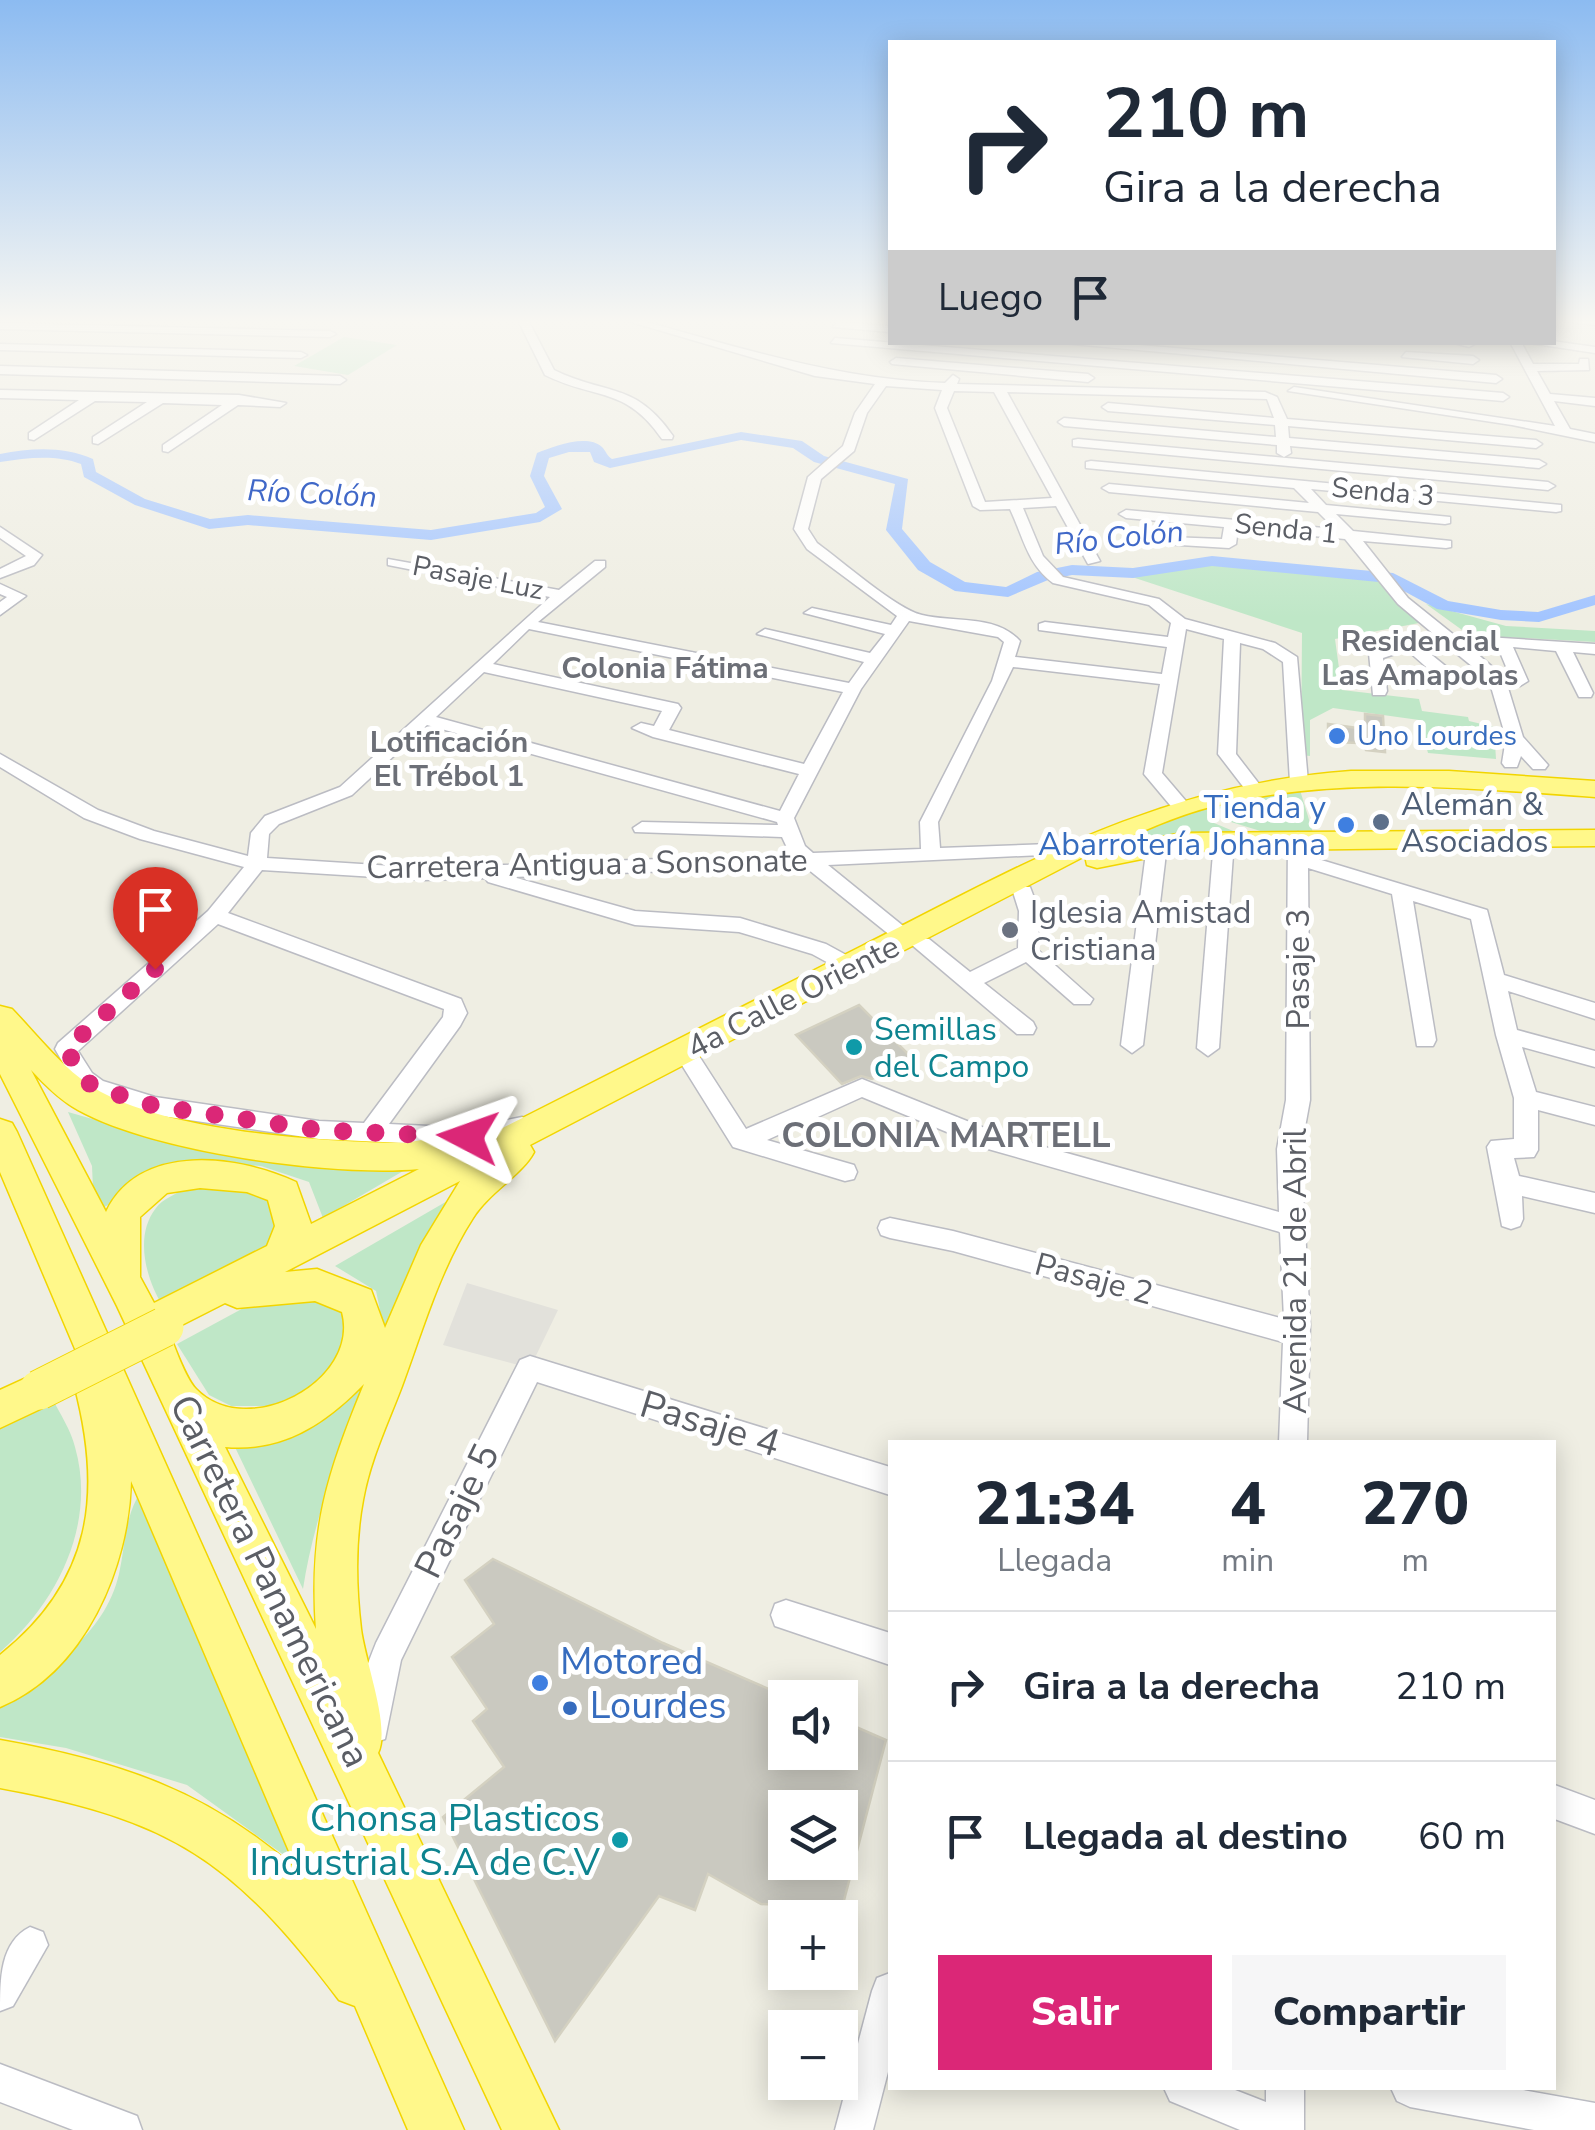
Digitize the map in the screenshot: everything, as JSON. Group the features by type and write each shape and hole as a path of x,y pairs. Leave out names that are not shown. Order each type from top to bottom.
{"highway":[{"path":"1439,779 1513,751 1539,766 1595,770"},
{"name":"4a Calle Oriente","path":"0,1410 25,1390 282,1254 691,1062 1077,849 1182,807 1299,782 1439,779 1595,789"},
{"path":"1250,790 1220,810 1217,819 1248,833 1292,845"},
{"name":"4a Calle Oriente","path":"153,1324 237,1292 852,967 1092,860 1157,845 1224,841 1292,845 1595,838"},
{"path":"0,1016 68,1086 107,1110 142,1122 267,1143 394,1157 424,1156 533,1133"},
{"name":"Carretera Panamericana","path":"0,1037 53,1150 153,1324 279,1608 389,1822 531,2130"},
{"name":"Carretera Panamericana","path":"0,1132 267,1735 436,2130"},
{"path":"389,1822 341,1648 336,1589 338,1528 351,1467 418,1295 464,1204 492,1170 533,1133"},
{"path":"237,1292 320,1282 357,1302 368,1337 350,1374 327,1399 287,1421 242,1428 215,1424 188,1406 119,1235 124,1211 143,1190 175,1177 244,1176 284,1192 294,1226 282,1254"},
{"path":"0,1684 60,1632 82,1600 95,1570 111,1503 110,1443 99,1400 40,1229"},
{"path":"0,1764 70,1775 146,1797 207,1826 252,1859 297,1905 388,2022"}],"street":[{"path":"34,436 58,419"},
{"path":"98,440 130,419"},
{"path":"168,448 209,419"},
{"path":"654,419 667,436"},
{"path":"859,419 849,448 815,477 801,530 812,546 900,623"},
{"path":"946,419 980,506 1062,502"},
{"path":"1016,419 1094,562"},
{"path":"1106,425 1107,419"},
{"path":"1282,419 1286,462 1299,485 1326,509 1393,590 1497,678 1513,751"},
{"path":"1405,419 1536,444"},
{"path":"1473,419 1595,438"},
{"path":"1559,419 1565,432"},
{"path":"1064,422 1539,464"},
{"path":"1078,443 1548,486"},
{"name":"Senda 3","path":"1091,465 1556,508"},
{"path":"1109,488 1446,520"},
{"path":"1016,507 1032,551 1052,577 1154,602 1179,622 1270,646 1294,667 1299,782"},
{"name":"Senda 1","path":"1126,514 1446,544"},
{"path":"1147,539 1229,544 1232,524"},
{"path":"0,531 35,556 0,574"},
{"name":"Pasaje Luz","path":"393,562 562,595"},
{"path":"533,1133 468,1137 319,1130 169,1108 108,1094 84,1079 66,1049 215,916 256,864 260,833 272,820 346,791 526,624 600,564"},
{"path":"0,589 18,596 0,610"},
{"path":"812,613 923,622 1006,634 1012,640 1006,661 929,822 930,855"},
{"path":"1179,622 1153,774 1182,807"},
{"path":"786,824 853,689 900,623"},
{"path":"526,624 853,689"},
{"path":"1045,627 1176,643"},
{"path":"765,634 874,660"},
{"path":"1232,635 1227,754 1250,790"},
{"path":"1379,690 1374,656 1412,645 1452,640 1595,649"},
{"path":"1504,644 1520,681"},
{"path":"1412,645 1448,678"},
{"path":"1562,647 1585,693"},
{"path":"1006,661 1172,680"},
{"path":"481,666 672,708 650,731 810,771"},
{"path":"424,719 786,824 806,858 1026,1028"},
{"name":"Carretera Antigua a Sonsonate","path":"0,759 90,814 146,835 256,864 424,874 1077,849"},
{"path":"642,828 786,824"},
{"path":"1208,1048 1224,841"},
{"path":"1132,1045 1157,845"},
{"path":"1292,845 1401,891 1480,916 1526,1098 1526,1150 1499,1147 1509,1183 1511,1219"},
{"name":"Pasaje 3","path":"1292,845 1298,1100"},
{"path":"476,872 634,918 740,925 819,949 852,967"},
{"path":"1401,891 1425,1040"},
{"path":"1023,892 1029,911 1028,952"},
{"path":"215,916 453,1004 456,1013 452,1021 373,1130"},
{"path":"968,982 1028,952"},
{"path":"1028,952 1082,999"},
{"path":"1496,980 1595,1010"},
{"path":"1507,1035 1595,1059"},
{"path":"691,1062 740,1141 845,1172"},
{"path":"740,1141 862,1087 956,1129 1295,1226"},
{"path":"1526,1098 1595,1116"},
{"name":"Avenida 21 de Abril","path":"1293,1440 1295,1226 1289,1149 1298,1100"},
{"path":"1509,1183 1595,1202"},
{"name":"Pasaje 2","path":"890,1228 952,1240 1296,1334"},
{"name":"Pasaje 4","path":"530,1368 888,1480"},
{"name":"Pasaje 5","path":"368,1753 379,1676 388,1654 530,1368"},
{"path":"786,1616 888,1649"},
{"path":"341,1648 359,1663 388,1654"},
{"path":"1556,1802 1595,1817"},
{"path":"0,1993 30,1945"},
{"path":"854,2130 888,1999"},
{"path":"0,2083 123,2130"},
{"path":"1188,2090 1285,2129 1285,2090"},
{"path":"1421,2090 1595,2122"}],"shaded area":[{"path":"467,1283 558,1310 530,1368 443,1345"}],"green space":[{"path":"1214,564 1380,580 1419,623 1335,639 1342,690 1419,699 1422,711 1468,717 1469,721 1494,727 1496,759 1428,753 1419,720 1333,708 1310,720 1310,756 1301,755 1302,633 1132,577"},
{"path":"1426,604 1506,626 1595,631 1595,642 1469,635"},
{"path":"1300,790 1314,836 1280,837 1231,822 1230,812 1257,796"},
{"path":"1214,804 1224,805 1211,817 1214,823 1238,833 1109,848 1105,845 1135,829"},
{"path":"68,1112 117,1126 410,1167 323,1218 309,1182 261,1166 195,1162 94,1212 92,1166"},
{"path":"188,1187 266,1192 280,1210 268,1250 162,1305 147,1270 145,1231 159,1205"},
{"path":"449,1200 344,1441 313,1541 303,1589 233,1443 361,1389 381,1342 376,1291 335,1266"},
{"path":"308,1293 344,1310 350,1321 336,1371 283,1406 231,1406 209,1395 177,1344 264,1297"},
{"path":"52,1398 73,1441 80,1476 81,1505 76,1533 55,1586 39,1610 0,1652 0,1425"},
{"path":"137,1498 295,1863 187,1785 66,1748 0,1737 0,1703 72,1649 101,1616 119,1574 127,1526"}],"building":[{"path":"1365,714 1383,716 1385,752 1366,750 1361,743 1328,742 1328,724 1365,729"},
{"name":"Semillas del Campo","path":"859,1005 912,1058 872,1079 861,1076 842,1084 796,1035"},
{"name":"Chonsa Plasticos Industrial S.A de C.V","path":"493,1559 663,1643 768,1689 768,1770 858,1770 858,1728 886,1740 858,1847 858,1790 768,1790 768,1880 849,1880 844,1900 768,1900 768,1904 761,1904 708,1874 695,1910 659,1896 555,2041 443,1817 504,1767 473,1721 487,1709 452,1657 494,1624 465,1580"}],"waterway":[{"name":"Río Colón","path":"0,458 45,453 78,458 88,462 89,474 140,502 209,524 248,520 431,535 540,517 554,509 537,476 542,456 556,451 589,447 596,449 599,459 610,464 741,436 797,444 819,459 903,482 894,530 924,566 961,587 1008,592 1043,576 1072,570 1133,573 1212,561 1393,578 1443,605 1501,615 1539,617 1595,600"}],"place":[{"name":"Uno Lourdes","path":"1337,736"},
{"name":"Alemán & Asociados","path":"1381,822"},
{"name":"Tienda y Abarrotería Johanna","path":"1346,825"},
{"name":"Iglesia Amistad Cristiana","path":"1010,930"},
{"name":"Semillas del Campo","path":"854,1047"},
{"name":"Motored • Lourdes","path":"540,1683"},
{"name":"Chonsa Plasticos Industrial S.A de C.V","path":"620,1840"}],"district":[{"name":"Residencial Las Amapolas","path":"1420,658"},
{"name":"Colonia Fátima","path":"665,668"},
{"name":"Lotificación El Trébol 1","path":"449,759"},
{"name":"COLONIA MARTELL","path":"946,1135"}],"route":[{"path":"155,969 66,1049 84,1079 94,1087 155,1106 271,1124 468,1137"}]}
